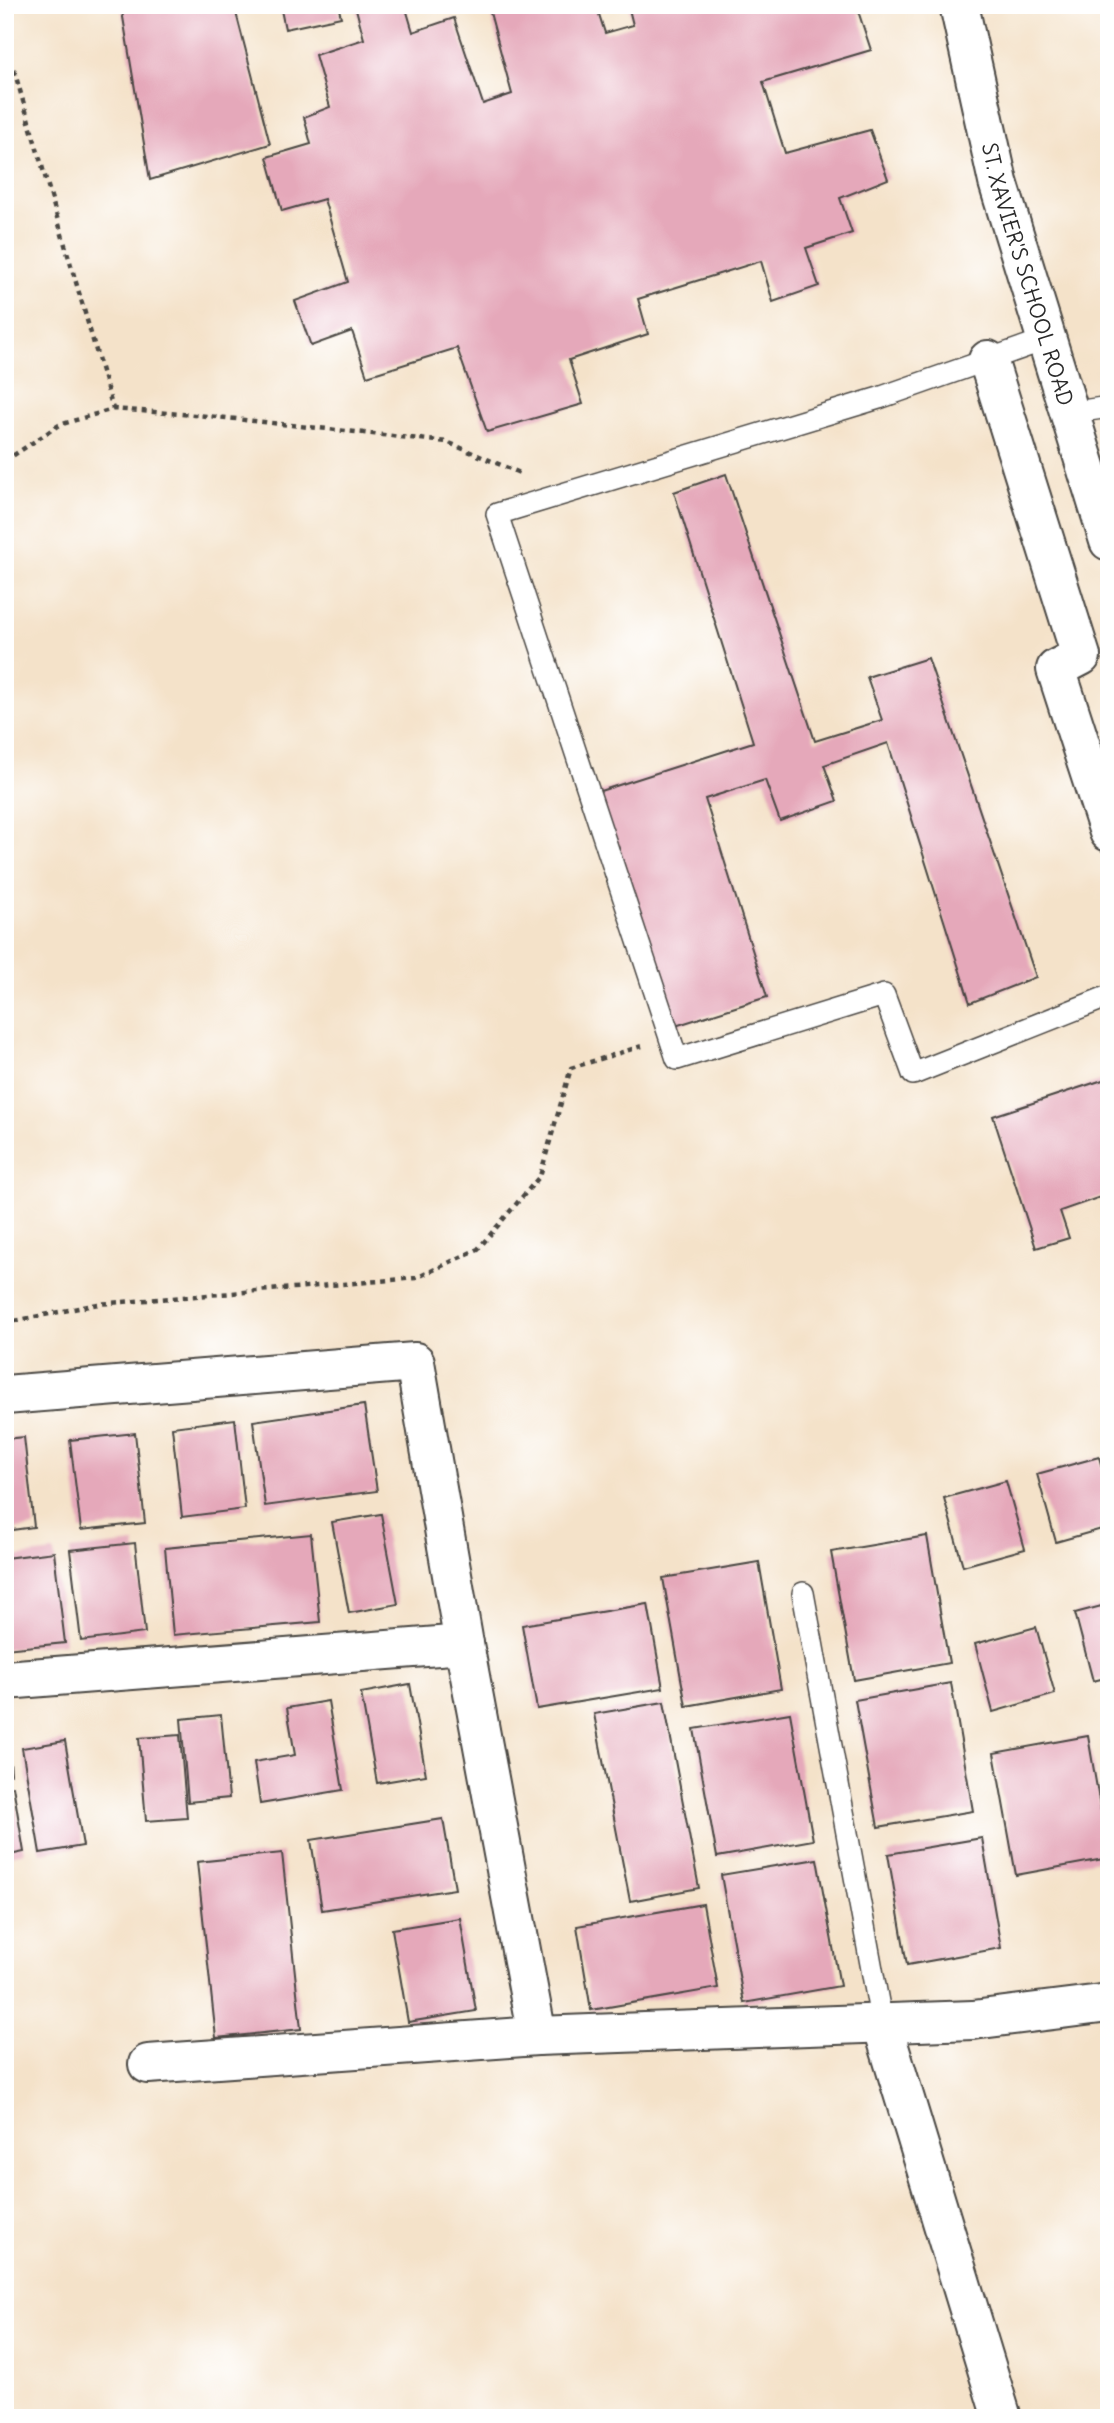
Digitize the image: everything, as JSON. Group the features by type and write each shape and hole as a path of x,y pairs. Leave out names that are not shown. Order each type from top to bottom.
{"street":[{"name":"ST. XAVIER'S SCHOOL ROAD","path":"959,5 998,182 1109,541"},
{"path":"988,360 1081,656 1056,670 1109,832"},
{"path":"5,1395 415,1362 537,2036"},
{"path":"5,1680 464,1644"},
{"path":"148,2064 537,2036 973,2020 1109,2003"},
{"path":"882,2024 1002,2418"}],"lane":[{"path":"1047,340 879,398 497,514 677,1059 884,995 913,1073 1109,996"},
{"path":"1069,413 1109,407"},
{"path":"803,1593 882,2024"}],"path":[{"path":"14,70 113,409"},
{"path":"5,461 59,425 113,409 208,416 447,442 567,493"},
{"path":"5,1323 98,1304 416,1278 478,1249 540,1176 571,1068 669,1038"}],"building":[{"path":"121,5 234,5 270,144 150,180"},
{"path":"280,5 338,5 341,17 285,29"},
{"path":"355,5 405,5 413,32 454,18 483,104 512,94 488,5 596,5 605,33 633,25 628,5 856,5 871,50 763,82 785,153 870,130 888,179 840,198 852,233 806,248 819,286 773,302 761,261 638,299 648,334 569,360 583,404 487,432 457,348 367,376 352,331 311,346 295,301 348,282 324,199 282,211 267,157 311,144 304,117 330,107 315,55 364,39"},
{"path":"726,474 815,741 882,720 867,677 928,658 1036,977 970,1003 888,743 824,765 837,801 780,821 765,780 705,799 767,997 672,1027 594,793 753,742 674,492"},
{"path":"1109,1078 1109,1194 1060,1211 1069,1238 1036,1248 993,1116"},
{"path":"364,1405 377,1491 265,1506 253,1421"},
{"path":"235,1419 245,1509 182,1517 172,1427"},
{"path":"135,1433 145,1523 81,1530 70,1440"},
{"path":"24,1437 34,1527 5,1531 5,1439"},
{"path":"1099,1457 1109,1493 1109,1527 1056,1542 1037,1474"},
{"path":"1006,1481 1025,1549 963,1566 944,1498"},
{"path":"381,1514 398,1604 349,1613 332,1522"},
{"path":"311,1534 320,1622 173,1635 165,1548"},
{"path":"927,1536 949,1663 854,1680 831,1552"},
{"path":"135,1543 145,1633 81,1641 70,1550"},
{"path":"54,1552 65,1643 5,1649 5,1558"},
{"path":"759,1562 781,1689 686,1706 663,1578"},
{"path":"648,1604 663,1688 537,1709 522,1625"},
{"path":"1109,1604 1109,1677 1093,1681 1075,1613"},
{"path":"1036,1627 1055,1694 993,1712 975,1644"},
{"path":"951,1683 973,1811 878,1827 855,1700"},
{"path":"410,1684 426,1775 377,1783 361,1693"},
{"path":"328,1701 343,1790 260,1804 254,1762 295,1755 287,1708"},
{"path":"664,1702 699,1888 630,1901 594,1714"},
{"path":"790,1713 813,1840 717,1857 694,1729"},
{"path":"221,1715 229,1798 188,1802 181,1719"},
{"path":"5,1724 11,1774 5,1775"},
{"path":"180,1735 187,1818 146,1821 139,1738"},
{"path":"1088,1736 1109,1858 1016,1875 994,1753"},
{"path":"65,1741 83,1846 40,1853 22,1748"},
{"path":"13,1786 24,1852 5,1856 5,1788"},
{"path":"443,1819 455,1889 322,1910 311,1840"},
{"path":"982,1838 1001,1948 907,1965 888,1854"},
{"path":"282,1853 301,2029 216,2038 197,1862"},
{"path":"817,1859 840,1986 744,2003 721,1875"},
{"path":"703,1904 718,1988 591,2010 577,1926"},
{"path":"460,1918 476,2011 408,2022 392,1929"}]}
